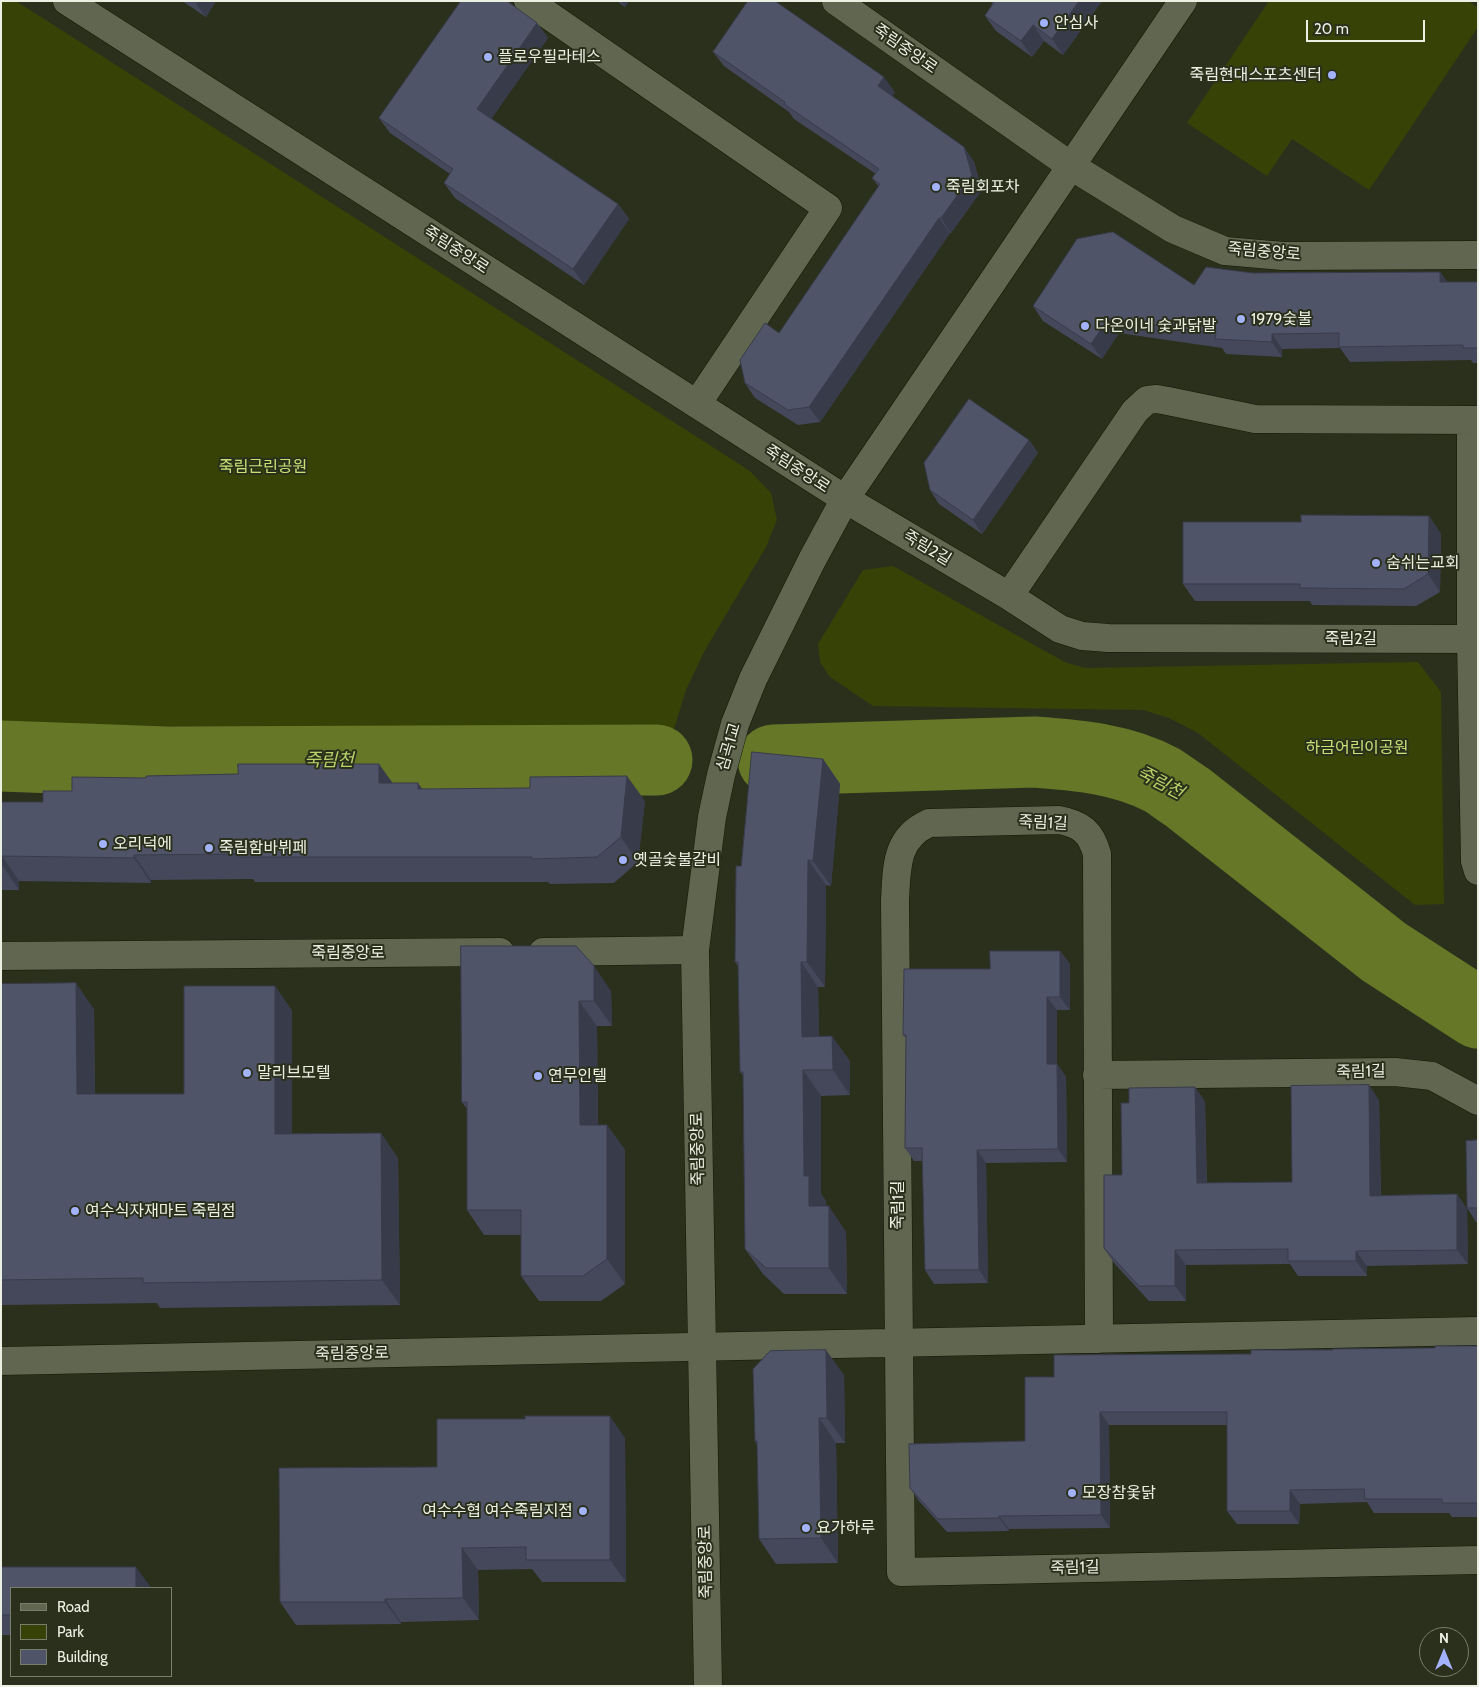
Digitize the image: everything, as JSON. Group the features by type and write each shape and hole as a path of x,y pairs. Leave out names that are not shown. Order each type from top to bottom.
{"street":[{"name":"죽림중앙로","path":"67,1 845,499"},
{"path":"528,1 828,208 697,404"},
{"name":"죽림중앙로","path":"836,1 1071,166 1173,229 1225,251 1283,256 1478,255"},
{"name":"죽림중앙로","path":"753,679 812,560 845,499 1183,1"},
{"path":"1009,596 1135,412 1147,400 1157,399 1255,419 1474,420 1471,639 1475,861 1478,871"},
{"name":"죽림2길","path":"845,499 1009,596 1060,629 1082,636 1108,638 1471,639"},
{"name":"심곡1교","path":"712,817 727,749 753,679"},
{"name":"죽림중앙로","path":"708,1686 694,950 712,817"},
{"name":"죽림1길","path":"1478,1101 1432,1076 1395,1072 1097,1075 1097,854 1091,838 1080,827 1071,822 1059,820 929,823 920,827 904,845 899,857 895,900 901,1572 1478,1560"},
{"name":"죽림중앙로","path":"1,956 694,950"},
{"path":"1097,1075 1099,1339"},
{"path":"702,1348 1478,1331"},
{"name":"죽림중앙로","path":"1,1361 702,1348"}],"green space":[{"name":"죽림근린공원","path":"1,1 16,1 750,471 771,493 777,520 766,547 705,650 686,690 673,732 1,724"},
{"name":"죽림현대스포츠센터","path":"1269,1 1468,1 1478,8 1478,27 1369,190 1292,139 1267,176 1187,123"},
{"name":"하금어린이공원","path":"893,566 1067,663 1086,668 1418,662 1441,692 1444,904 1415,905 1198,733 1169,718 1143,710 873,706 830,677 820,662 818,644 863,570"}],"building":[{"path":"461,1 507,1 537,23 477,109 618,204 573,269 444,183 453,169 379,118"},
{"path":"748,1 775,1 884,77 878,86 964,147 972,175 941,218 939,218 809,407 788,410 745,383 740,360 765,323 779,333 880,184 872,178 879,169 784,104 785,102 713,52"},
{"path":"995,1 1079,1 1052,39 1033,25 1021,41 985,16"},
{"path":"1113,232 1194,285 1206,267 1253,273 1440,272 1440,282 1478,282 1478,348 1463,348 1463,345 1339,347 1339,333 1272,334 1272,342 1215,339 1216,334 1109,318 1091,344 1033,306 1077,239"},
{"path":"969,399 1029,440 973,520 930,490 924,463"},
{"path":"1301,515 1429,516 1428,574 1404,589 1300,588 1300,584 1183,584 1183,522 1301,522"},
{"path":"752,752 823,759 813,861 808,860 807,962 801,962 802,1037 832,1036 833,1070 803,1070 804,1176 809,1176 809,1206 829,1206 829,1268 766,1268 745,1249 743,1072 740,1072 738,962 735,962 736,866 741,866"},
{"path":"238,764 379,764 379,783 418,783 418,789 530,788 530,777 627,776 621,837 597,857 532,859 532,857 238,857 238,854 134,855 134,858 2,856 1,865 1,802 43,802 43,791 72,791 72,777 146,778 146,776 238,774"},
{"path":"461,946 576,946 594,966 594,1001 579,1001 580,1125 607,1125 607,1259 583,1276 521,1276 521,1210 467,1210 467,1102 462,1102"},
{"path":"990,951 1060,951 1060,997 1047,997 1047,1064 1057,1064 1058,1149 977,1150 979,1270 925,1270 922,1148 905,1148 906,1035 903,1035 904,969 990,969"},
{"path":"76,983 77,1094 184,1094 184,986 275,986 275,1134 381,1133 382,1280 143,1283 143,1278 1,1280 1,984"},
{"path":"1369,1085 1370,1196 1457,1194 1457,1250 1356,1251 1356,1261 1288,1261 1288,1249 1175,1250 1175,1286 1139,1286 1104,1248 1104,1175 1122,1175 1121,1103 1129,1103 1129,1088 1195,1087 1197,1183 1292,1182 1291,1086"},
{"path":"1478,1140 1478,1208 1467,1208 1466,1141"},
{"path":"1435,1346 1478,1346 1478,1503 1442,1503 1442,1499 1365,1499 1364,1489 1290,1490 1290,1511 1227,1511 1227,1412 1100,1412 1101,1515 999,1516 999,1518 938,1519 910,1488 909,1444 1025,1441 1025,1377 1054,1377 1054,1355 1251,1354 1251,1350 1435,1348"},
{"path":"826,1350 827,1418 819,1418 821,1538 759,1539 753,1369 770,1351"},
{"path":"525,1416 610,1416 610,1560 526,1560 526,1547 462,1548 463,1598 385,1599 385,1602 280,1602 279,1468 437,1467 437,1419 525,1419"},
{"path":"1,1567 136,1567 136,1587 10,1587 10,1615 1,1615"}],"waterway":[{"name":"죽림천","path":"773,760 1034,752 1100,759 1132,767 1162,780 1187,797 1384,952 1478,1013"},
{"name":"죽림천","path":"1,756 167,762 657,760"}],"place":[{"name":"안심사","path":"1044,23"},
{"name":"플로우필라테스","path":"488,57"},
{"name":"죽림현대스포츠센터","path":"1332,75"},
{"name":"죽림회포차","path":"936,187"},
{"name":"1979숯불","path":"1241,319"},
{"name":"다온이네 숯과닭발","path":"1085,326"},
{"name":"숨쉬는교회","path":"1376,563"},
{"name":"오리덕에","path":"103,844"},
{"name":"죽림함바뷔페","path":"209,848"},
{"name":"옛골숯불갈비","path":"623,860"},
{"name":"말리브모텔","path":"247,1073"},
{"name":"연무인텔","path":"538,1076"},
{"name":"여수식자재마트 죽림점","path":"75,1211"},
{"name":"모장참옻닭","path":"1072,1493"},
{"name":"여수수협 여수죽림지점","path":"583,1511"},
{"name":"요가하루","path":"806,1528"}]}
